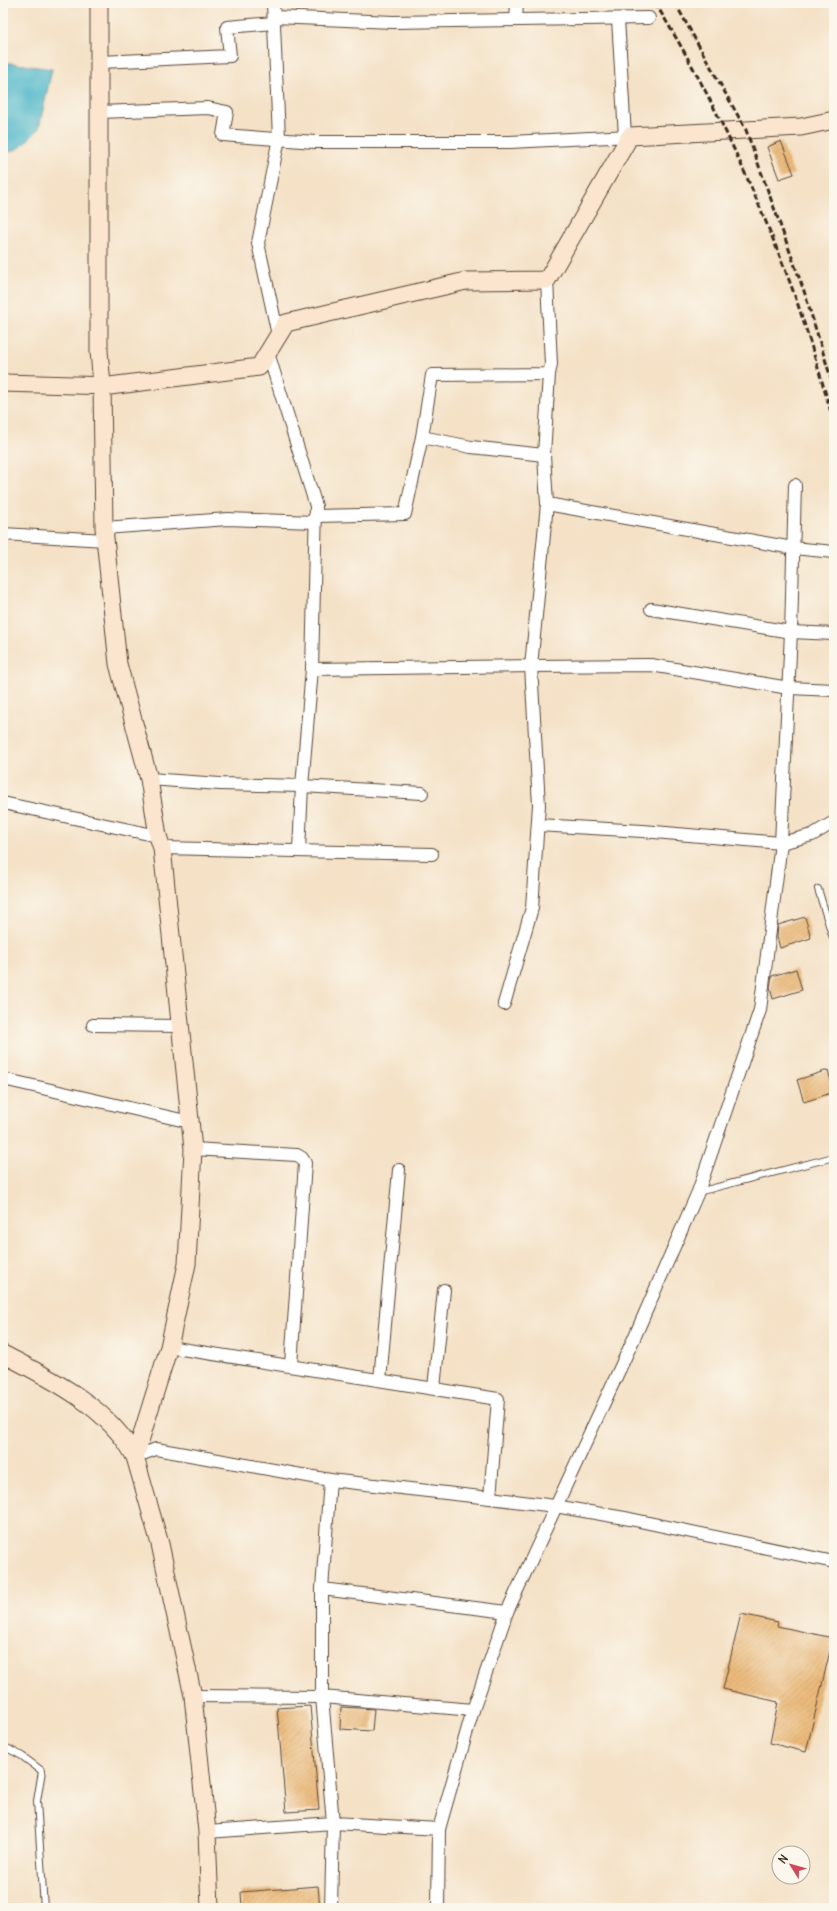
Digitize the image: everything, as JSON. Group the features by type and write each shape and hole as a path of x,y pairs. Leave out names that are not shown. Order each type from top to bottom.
{"main road":[{"path":"99,3 99,351 102,385 105,534 118,664 149,779 160,842 181,1026 193,1149 187,1264 168,1347 135,1457"},
{"path":"3,383 102,385 259,367 286,323 466,281 547,280 627,136 801,127 834,120"},
{"path":"5,1356 48,1377 92,1408 129,1446 135,1457 160,1544 193,1696 207,1832 210,1908"}],"street":[{"path":"273,3 280,138 258,243 278,335"},
{"path":"516,20 517,3"},
{"path":"100,62 230,56 228,27 274,20 393,22 649,18"},
{"path":"100,112 208,108 227,112 223,135 280,138 315,142 510,142 627,136 618,19"},
{"path":"504,1004 532,908 538,826 539,805 531,666 547,504 544,454 549,374 551,364 547,280"},
{"path":"268,353 316,506 312,669 302,786 299,851"},
{"path":"3,534 105,534 228,519 315,519 405,514 422,436 432,375 549,374"},
{"path":"422,436 471,447 544,454"},
{"path":"438,1908 439,1829 473,1710 507,1612 635,1336 698,1192 760,1010 781,844 789,688 795,485"},
{"path":"547,504 794,548 834,552"},
{"path":"652,610 791,632 834,634"},
{"path":"312,669 651,665 789,688 834,690"},
{"path":"149,779 220,784 302,786 422,793"},
{"path":"3,802 160,842 299,851 432,854"},
{"path":"538,826 643,831 781,844 812,834 834,822"},
{"path":"93,1025 181,1026"},
{"path":"3,1079 190,1122"},
{"path":"193,1149 298,1155 305,1163 292,1365"},
{"path":"380,1380 399,1170"},
{"path":"434,1388 444,1290"},
{"path":"168,1347 292,1365 498,1399 490,1498"},
{"path":"135,1457 156,1449 330,1480 555,1506 630,1519 834,1562"},
{"path":"330,1480 322,1589 322,1698 333,1824 331,1908"},
{"path":"322,1589 507,1612"},
{"path":"193,1696 322,1698 473,1710"},
{"path":"207,1832 333,1824 439,1829"}],"lane":[{"path":"818,889 834,941"},
{"path":"698,1192 834,1157"},
{"path":"3,1746 22,1756 42,1771 37,1801 44,1908"}],"water":[{"path":"3,62 52,69 39,128 21,147 3,155"}],"building":[{"path":"781,141 794,174 779,179 767,147"},
{"path":"805,917 811,938 780,948 777,937 778,925"},
{"path":"796,969 802,990 773,999 770,988 772,976"},
{"path":"828,1070 834,1092 804,1102 797,1080"},
{"path":"741,1614 778,1622 777,1626 833,1638 806,1752 770,1743 778,1702 723,1689"},
{"path":"310,1706 319,1810 286,1812 277,1708"},
{"path":"341,1707 374,1709 372,1731 340,1729"},
{"path":"318,1886 320,1908 242,1908 241,1892"}],"railway":[{"path":"655,3 693,67 727,134 758,203 786,272 799,309 834,422"},
{"path":"675,3 746,130 804,291 834,388"}]}
